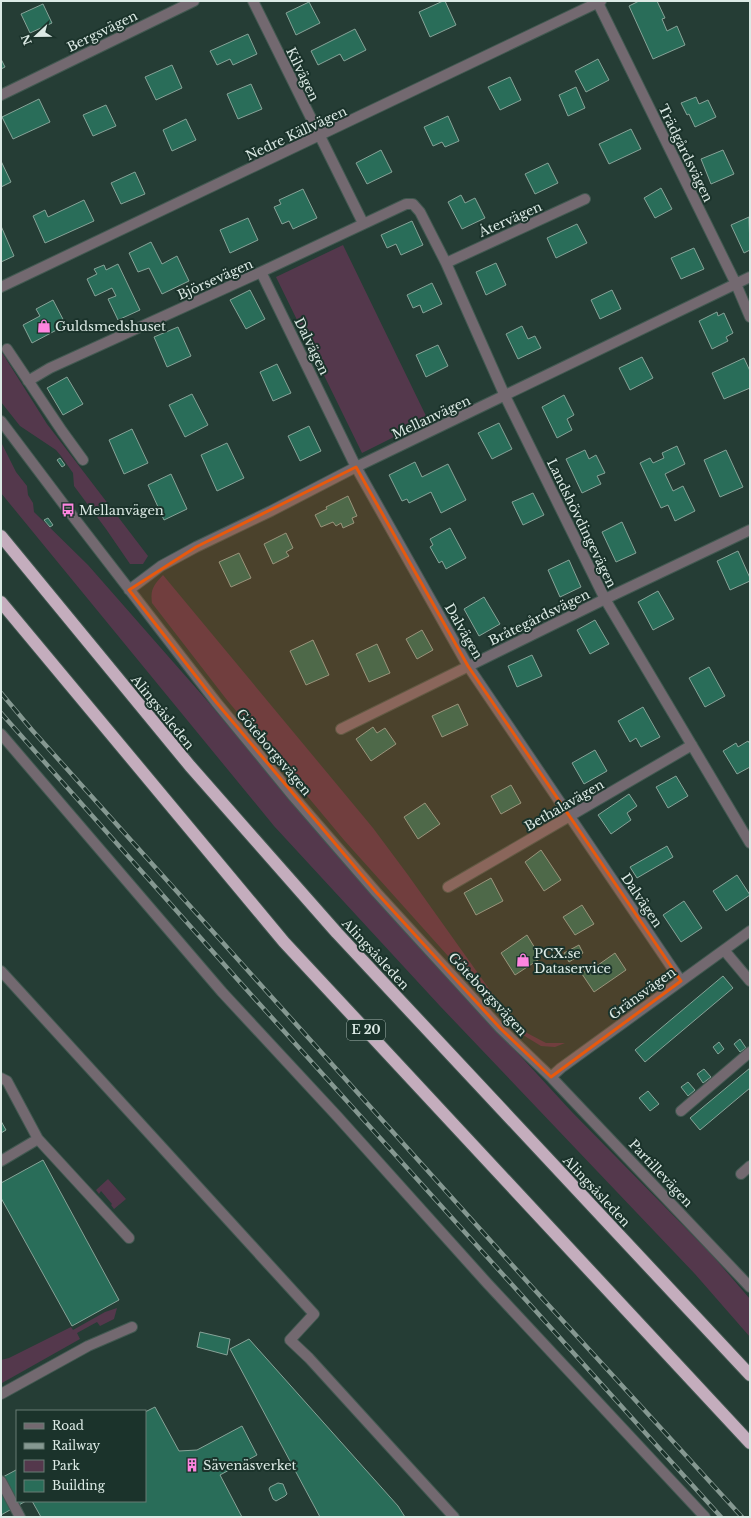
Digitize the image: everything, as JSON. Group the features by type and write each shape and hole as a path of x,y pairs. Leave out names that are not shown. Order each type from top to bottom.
{"highway":[{"name":"Alingsåsleden","path":"1,536 190,766 337,933 750,1375"},
{"name":"E 20","path":"1,602 284,942 750,1443"}],"street":[{"name":"Bergsvägen","path":"1,95 194,1"},
{"name":"Kilvägen","path":"253,1 319,137 363,223"},
{"name":"Nedre Källvägen","path":"1,287 319,137 599,2"},
{"name":"Trädgårdsvägen","path":"599,2 736,284 750,317"},
{"name":"Återvägen","path":"446,263 586,200"},
{"name":"Björsevägen","path":"28,381 50,368 261,272 363,223 406,204 413,204"},
{"name":"Landshövdingevägen","path":"413,204 420,212 446,263 505,396 605,599 750,842"},
{"name":"Dalvägen","path":"261,272 356,467 468,666 681,981"},
{"name":"Mellanvägen","path":"129,590 168,562 196,547 271,511 356,467 750,277"},
{"path":"7,349 62,431 84,460"},
{"name":"Göteborgsvägen","path":"1,421 216,702 319,826 376,892 500,1028 552,1077"},
{"name":"Bråtegårdsvägen","path":"341,729 605,599 750,530"},
{"path":"1,734 222,992 342,1121 487,1283 705,1517"},
{"name":"Bethalavägen","path":"448,887 692,745"},
{"name":"Gränsvägen","path":"552,1077 561,1068 750,931"},
{"path":"724,950 750,981"},
{"path":"1,971 314,1314 290,1340 309,1358 454,1517"},
{"path":"681,1111 750,1052"},
{"name":"Partillevägen","path":"552,1077 750,1287"},
{"path":"1,1078 7,1081 38,1139 129,1238"},
{"path":"1,1161 38,1139"},
{"path":"741,1174 750,1166"},
{"path":"1,1394 88,1346 132,1326"},
{"path":"1,1481 20,1517"}],"highlighted area":[{"path":"356,467 468,666 681,981 551,1077 500,1028 376,892 216,702 129,590 196,547"}],"green space":[{"path":"343,245 428,420 362,453 276,277"},
{"path":"1,351 47,424 148,556 143,564 130,564 74,486 73,473 61,456 56,450 20,426 1,402"},
{"path":"1,442 16,472 27,486 28,495 33,503 34,512 88,565 203,696 363,885 571,1111 712,1255 750,1299 750,1337 695,1274 440,1006 274,826 1,493"},
{"path":"163,575 373,828 502,1007 527,1033 546,1043 565,1043 555,1047 541,1046 523,1035 483,995 344,840 227,700 152,603 153,588"},
{"path":"108,1179 126,1199 114,1209 111,1205 112,1204 101,1191 99,1194 96,1190"},
{"path":"117,1308 114,1319 100,1326 97,1322 77,1333 80,1339 2,1383 1,1360 9,1358 71,1327 73,1330 105,1312"}],"building":[{"path":"445,1 456,25 430,37 419,12"},
{"path":"639,1 657,1 665,18 662,19 667,31 677,26 685,45 653,59 629,6"},
{"path":"309,2 320,23 296,35 286,13"},
{"path":"43,4 52,23 30,33 21,14"},
{"path":"355,29 366,50 344,61 340,54 318,65 311,51"},
{"path":"248,34 257,54 233,65 230,59 217,65 210,51"},
{"path":"1,59 5,67 1,69"},
{"path":"598,59 609,80 586,92 575,71"},
{"path":"172,65 182,88 156,100 145,77"},
{"path":"510,77 521,100 500,110 488,87"},
{"path":"251,84 262,109 238,119 227,94"},
{"path":"576,87 585,108 568,116 559,95"},
{"path":"696,97 699,104 708,100 716,117 695,127 689,114 687,115 681,103"},
{"path":"39,99 50,122 13,139 2,117"},
{"path":"106,105 116,126 93,136 83,115"},
{"path":"448,116 459,141 445,147 442,142 433,146 424,127"},
{"path":"186,119 196,140 172,151 163,130"},
{"path":"631,129 641,149 609,164 599,144"},
{"path":"381,150 392,172 367,184 356,163"},
{"path":"723,150 734,174 711,184 701,159"},
{"path":"1,161 11,182 1,187"},
{"path":"548,163 558,183 535,194 525,174"},
{"path":"135,172 145,194 121,204 111,183"},
{"path":"661,188 672,209 655,218 644,198"},
{"path":"303,189 317,218 293,229 289,221 282,224 274,207 281,204 279,200"},
{"path":"461,195 465,203 475,198 485,218 462,229 448,202"},
{"path":"84,200 94,221 45,243 33,216 45,210 48,217"},
{"path":"749,217 750,250 744,253 731,225"},
{"path":"248,218 258,240 230,253 220,230"},
{"path":"412,221 423,245 401,255 396,244 387,248 381,235"},
{"path":"577,224 587,243 556,258 547,238"},
{"path":"1,226 14,256 1,262"},
{"path":"151,242 162,264 177,256 189,281 162,294 149,268 138,272 129,253"},
{"path":"694,248 704,269 681,279 671,258"},
{"path":"496,263 506,285 486,295 476,272"},
{"path":"118,264 140,310 118,320 108,299 116,296 112,288 95,296 87,279 97,274 94,269 104,265 106,270"},
{"path":"432,283 442,304 423,313 420,305 413,308 407,295"},
{"path":"250,290 265,319 246,329 230,300"},
{"path":"612,290 621,309 600,319 591,300"},
{"path":"53,300 66,325 32,343 23,325 40,316 36,309"},
{"path":"717,312 718,316 724,313 733,333 726,337 728,341 712,349 699,321"},
{"path":"522,326 528,339 535,336 541,348 518,359 506,334"},
{"path":"178,327 191,356 167,367 154,337"},
{"path":"438,345 448,366 426,377 416,355"},
{"path":"642,357 653,378 630,390 619,368"},
{"path":"744,358 750,371 750,388 724,399 712,373"},
{"path":"277,364 291,393 273,401 260,372"},
{"path":"67,377 83,404 63,415 47,388"},
{"path":"192,394 208,425 185,437 169,405"},
{"path":"564,395 574,415 567,419 572,430 557,438 542,407"},
{"path":"499,423 512,449 492,459 478,433"},
{"path":"309,426 321,451 300,461 288,436"},
{"path":"132,429 148,463 124,474 109,440"},
{"path":"227,443 244,478 217,491 201,455"},
{"path":"677,446 685,464 665,474 673,491 683,486 695,511 675,521 668,505 661,508 640,463 650,458 653,463 664,458 662,453"},
{"path":"585,450 589,459 596,455 605,473 597,476 601,484 582,493 566,459"},
{"path":"726,450 743,487 720,497 704,460"},
{"path":"60,458 65,465 62,467 57,460"},
{"path":"415,462 422,477 448,464 466,500 441,513 431,492 409,503 407,499 402,501 389,475"},
{"path":"171,474 187,509 164,520 148,485"},
{"path":"533,493 544,515 523,525 512,502"},
{"path":"348,496 357,516 352,518 354,523 343,528 341,523 336,526 333,522 321,527 315,515 327,509 326,507"},
{"path":"48,518 53,525 50,527 44,520"},
{"path":"622,522 636,553 616,562 602,532"},
{"path":"450,528 466,558 446,569 442,561 439,563 430,547 433,545 430,539"},
{"path":"286,533 293,548 286,552 289,556 273,564 264,544"},
{"path":"738,551 750,581 730,590 717,561"},
{"path":"239,553 251,578 231,587 219,562"},
{"path":"569,560 581,587 560,597 548,570"},
{"path":"658,591 674,619 653,630 638,602"},
{"path":"484,597 500,624 479,636 464,609"},
{"path":"595,620 609,644 590,654 577,630"},
{"path":"422,630 433,650 417,659 406,639"},
{"path":"313,640 329,675 306,685 290,651"},
{"path":"377,644 390,673 369,682 356,654"},
{"path":"532,655 542,676 517,687 508,666"},
{"path":"709,667 725,696 705,707 689,678"},
{"path":"458,704 468,725 442,737 432,716"},
{"path":"643,707 660,737 641,747 636,738 630,742 618,721"},
{"path":"373,727 377,733 385,728 396,744 371,761 356,739"},
{"path":"748,741 750,744 750,767 737,774 723,751 736,743 738,747"},
{"path":"595,750 607,771 584,784 572,763"},
{"path":"676,776 688,796 668,808 656,787"},
{"path":"511,785 521,803 501,814 491,796"},
{"path":"629,794 637,806 627,813 631,820 611,834 598,815"},
{"path":"425,803 440,824 418,839 404,817"},
{"path":"667,846 673,857 637,878 630,867"},
{"path":"541,850 561,880 544,891 525,862"},
{"path":"737,875 750,895 726,911 713,891"},
{"path":"491,878 503,901 476,915 464,893"},
{"path":"684,901 702,928 681,942 663,915"},
{"path":"582,905 594,924 575,935 563,917"},
{"path":"527,935 541,958 515,975 501,953"},
{"path":"579,945 583,953 569,962 564,953"},
{"path":"615,953 626,970 594,992 582,974 589,968 591,970"},
{"path":"723,976 733,988 645,1062 635,1050"},
{"path":"740,1039 746,1048 740,1052 734,1044"},
{"path":"719,1042 724,1049 718,1054 713,1047"},
{"path":"750,1068 750,1088 700,1130 690,1118"},
{"path":"704,1069 711,1077 703,1083 697,1074"},
{"path":"688,1082 695,1090 688,1096 681,1087"},
{"path":"648,1091 659,1104 650,1111 639,1098"},
{"path":"1,1121 6,1130 1,1133"},
{"path":"43,1160 119,1300 72,1326 1,1198 1,1183"},
{"path":"200,1332 230,1339 227,1355 197,1347"},
{"path":"249,1339 398,1506 405,1517 320,1517 230,1349"},
{"name":"Sävenäsverket","path":"155,1407 179,1451 197,1450 242,1426 257,1455 220,1475 242,1517 41,1517 33,1502 146,1502 146,1412"},
{"path":"16,1470 16,1502 24,1502 1,1515 1,1478"},
{"path":"278,1483 283,1484 287,1494 276,1501 273,1499 269,1489"}],"railway":[{"path":"1,693 32,730 532,1287 742,1517"},
{"path":"1,713 238,980 721,1517"}],"place":[{"name":"Guldsmedshuset","path":"44,326"},
{"name":"Mellanvägen","path":"68,510"},
{"name":"PCX.se Dataservice","path":"523,960"},
{"name":"Sävenäsverket","path":"192,1465"}]}
